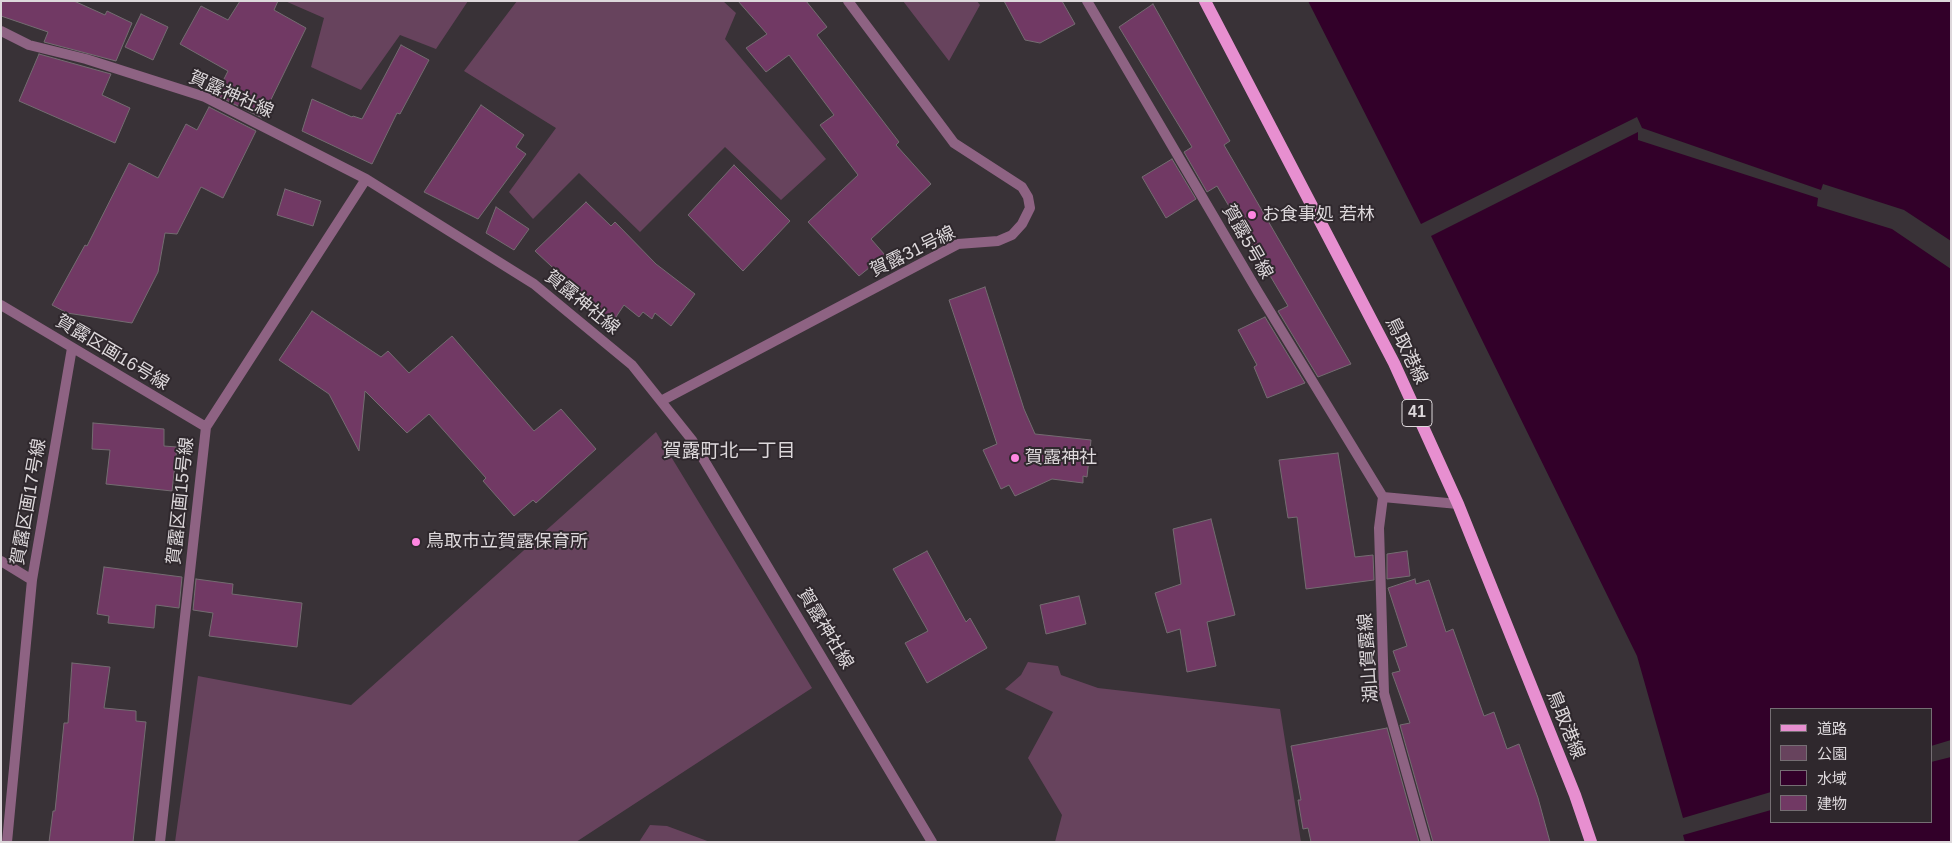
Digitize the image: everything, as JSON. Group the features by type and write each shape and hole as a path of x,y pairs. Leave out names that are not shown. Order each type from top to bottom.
{"main road":[{"name":"鳥取港線","path":"1205,1 1394,363 1458,504 1575,795 1591,842"}],"street":[{"name":"賀露31号線","path":"661,401 958,244 998,240 1012,235 1022,224 1030,208 1028,197 1022,187 954,143 848,1"},
{"name":"賀露5号線","path":"1087,1 1258,292 1383,497"},
{"name":"賀露神社線","path":"1,31 29,45 86,59 205,97 366,179 534,284 632,365 692,440 932,842"},
{"name":"賀露区画15号線","path":"160,842 206,427 366,179"},
{"name":"賀露区画16号線","path":"1,305 206,427"},
{"name":"賀露区画17号線","path":"5,836 32,580 72,348"},
{"path":"1383,497 1458,504"},
{"name":"湖山賀露線","path":"1383,497 1379,528 1384,693 1426,842"},
{"path":"1,561 32,580"}],"green space":[{"path":"285,1 468,1 436,49 400,35 361,90 311,67 324,18"},
{"path":"517,1 723,1 736,13 725,39 826,159 781,200 725,147 640,232 579,173 533,219 509,192 556,128 464,71"},
{"path":"903,1 977,1 980,5 949,61"},
{"path":"656,432 812,688 576,842 175,842 198,676 351,705"},
{"path":"1028,662 1058,666 1061,675 1098,688 1280,709 1301,842 1055,842 1062,815 1028,758 1053,712 1005,689 1021,675"},
{"path":"650,825 667,826 710,842 639,842"}],"water":[{"path":"1308,1 1951,1 1951,241 1904,210 1823,184 1821,190 1642,128 1637,117 1421,224"},
{"path":"1638,132 1638,140 1818,198 1817,206 1892,229 1951,269 1951,740 1932,746 1932,708 1770,708 1770,792 1683,818 1637,656 1431,236"},
{"path":"1951,757 1951,842 1685,842 1683,835 1770,810 1770,823 1932,823 1932,762"}],"building":[{"path":"1,1 74,1 105,15 107,11 132,23 116,61 44,42 48,32 1,16"},
{"path":"240,1 278,1 274,10 306,28 262,118 216,95 228,71 180,44 201,6 228,20"},
{"path":"738,1 806,1 827,27 817,35 899,142 896,145 931,184 871,239 885,255 859,276 808,222 858,175 820,125 834,115 789,55 766,72 746,48 767,34"},
{"path":"1004,1 1062,1 1075,24 1040,43 1025,40"},
{"path":"1153,4 1230,141 1224,145 1351,364 1318,377 1278,311 1288,306 1217,186 1207,192 1184,152 1192,147 1119,27"},
{"path":"141,14 168,27 153,60 125,47"},
{"path":"401,45 429,60 400,114 397,113 372,164 302,131 312,99 352,117 362,119"},
{"path":"39,54 111,74 102,95 130,108 115,143 19,101"},
{"path":"481,105 524,135 516,147 526,154 478,219 424,192"},
{"path":"209,107 256,131 223,198 201,187 177,234 165,233 158,272 132,323 67,313 52,305 85,245 87,246 129,163 158,178 186,124 197,130"},
{"path":"1172,159 1196,199 1166,218 1142,177"},
{"path":"734,165 790,221 743,271 688,215"},
{"path":"285,189 321,201 313,226 277,215"},
{"path":"586,202 611,226 615,222 656,264 695,294 671,326 655,313 652,319 643,312 639,317 624,305 612,323 535,251"},
{"path":"496,207 529,229 514,250 486,233"},
{"path":"985,287 1024,409 1035,434 1091,440 1087,477 1083,476 1083,483 1052,479 1015,496 1009,485 1001,489 983,450 997,444 949,300"},
{"path":"312,311 381,357 388,351 409,373 452,336 534,431 561,409 596,449 536,503 533,500 514,516 483,481 486,478 429,414 407,433 365,391 359,451 329,394 279,360"},
{"path":"1265,317 1305,383 1267,398 1254,367 1257,365 1238,330"},
{"path":"93,423 164,429 164,446 177,447 172,491 106,484 110,450 92,449"},
{"path":"1338,453 1355,557 1373,555 1374,580 1306,589 1297,517 1288,518 1279,460"},
{"path":"1211,519 1235,615 1207,622 1216,666 1187,672 1180,629 1167,633 1155,593 1181,584 1173,529"},
{"path":"927,551 966,622 970,618 987,648 927,683 905,643 928,631 893,569"},
{"path":"1407,551 1410,576 1387,579 1387,554"},
{"path":"104,567 182,577 179,608 156,605 154,628 108,623 109,616 97,614"},
{"path":"196,579 233,584 232,594 302,603 297,647 209,636 213,613 193,610"},
{"path":"1415,579 1416,584 1429,580 1446,632 1453,629 1484,716 1494,712 1507,749 1519,744 1538,798 1550,842 1433,842 1400,725 1410,723 1392,673 1400,671 1393,651 1407,646 1388,588"},
{"path":"1079,596 1086,624 1046,634 1040,605"},
{"path":"72,663 110,667 104,708 136,711 136,721 146,722 133,842 49,842 53,811 55,811 64,723 68,723"},
{"path":"1387,728 1419,842 1311,842 1308,828 1303,829 1298,800 1301,800 1291,746"}],"place":[{"name":"お食事処 若林","path":"1252,215"},
{"name":"賀露神社","path":"1015,458"},
{"name":"鳥取市立賀露保育所","path":"416,542"}],"district":[{"name":"賀露町北一丁目","path":"729,452"}]}
